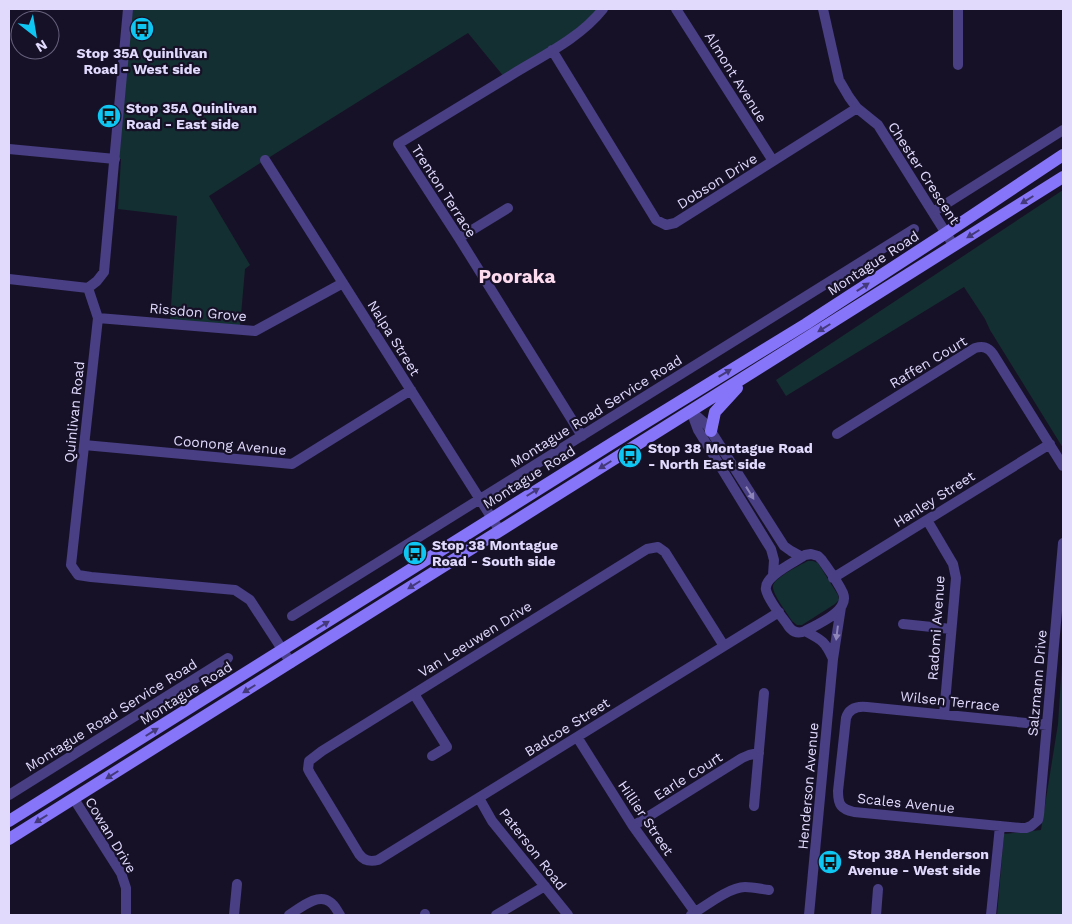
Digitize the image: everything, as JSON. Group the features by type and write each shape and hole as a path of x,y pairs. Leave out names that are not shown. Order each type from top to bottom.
{"main road":[{"name":"Montague Road","path":"9,821 492,518 806,324 1063,155"},
{"name":"Montague Road","path":"9,840 1063,177"},
{"path":"711,431 715,412 749,375"},
{"path":"683,399 691,411"},
{"path":"66,786 74,799"}],"street":[{"path":"9,279 88,288 104,272 128,9"},
{"name":"Trenton Terrace","path":"582,436 398,144 552,50 579,32 603,9"},
{"name":"Almont Avenue","path":"676,9 773,161"},
{"name":"Chester Crescent","path":"823,9 839,80 848,97 857,108 878,125 954,246"},
{"path":"958,9 958,65"},
{"name":"Dobson Drive","path":"552,50 656,220 666,225 675,223 857,108"},
{"path":"933,212 1063,130"},
{"path":"9,149 115,159"},
{"name":"Nalpa Street","path":"265,160 500,531"},
{"path":"459,238 508,208"},
{"name":"Montague Road Service Road","path":"292,616 914,229"},
{"name":"Rissdon Grove","path":"98,318 255,331 343,283"},
{"name":"Quinlivan Road","path":"88,288 98,318 71,565 78,575 91,577 236,590 250,600 291,663"},
{"name":"Raffen Court","path":"837,434 975,348 985,347 993,354 1050,444"},
{"name":"Coonong Avenue","path":"84,445 292,464 411,390"},
{"path":"691,411 707,425 784,546 802,557"},
{"path":"691,411 698,430 771,548 774,560 773,575"},
{"path":"1050,444 1063,466"},
{"name":"Hanley Street","path":"833,578 1050,444"},
{"name":"Radomi Avenue","path":"927,520 953,564 956,578 944,714"},
{"name":"Salzmann Drive","path":"1035,823 1039,815 1063,544"},
{"name":"Van Leeuwen Drive","path":"368,861 359,854 310,773 308,769 309,761 322,751 647,549 658,548 665,552 724,646"},
{"path":"811,554 818,556 842,592 844,598 842,607 832,616 805,632 793,631 789,629 766,590 767,581 773,575 802,557 811,554"},
{"name":"Henderson Avenue","path":"809,915 833,659 842,607"},
{"name":"Badcoe Street","path":"368,861 374,862 378,860 779,612"},
{"path":"903,624 951,629"},
{"path":"805,632 823,641 833,659"},
{"name":"Montague Road Service Road","path":"9,795 228,658"},
{"path":"754,806 764,693"},
{"path":"414,694 448,747 432,756"},
{"name":"Wilsen Terrace","path":"850,711 854,708 863,707 1047,725"},
{"name":"Scales Avenue","path":"850,711 846,718 838,791 838,801 843,808 854,812 1000,826 1026,828 1035,823"},
{"name":"Hillier Street","path":"577,737 633,826 692,914"},
{"name":"Earle Court","path":"633,826 742,758 759,753"},
{"name":"Paterson Road","path":"479,798 492,821 568,915"},
{"name":"Cowan Drive","path":"74,799 121,873 126,888 126,915"},
{"path":"991,915 1000,826"},
{"path":"234,915 237,884"},
{"path":"496,915 545,886"},
{"path":"692,914 727,892 739,887 769,890"},
{"path":"876,915 878,889"},
{"path":"289,915 319,899 326,899 330,902 340,915"}],"green space":[{"path":"131,9 598,9 579,33 505,78 468,33 209,196 250,265 245,269 240,326 170,321 177,216 118,209 121,159 115,159"},
{"path":"1063,190 1063,448 964,287 786,396 776,380"},
{"path":"808,561 818,563 838,595 839,600 802,625 797,625 792,621 781,604 773,590 773,586 782,576"},
{"path":"1063,648 1063,915 997,915 1004,834 1041,830 1058,724"}],"place":[{"name":"Stop 35A Quinlivan Road - West side","path":"142,29"},
{"name":"Stop 35A Quinlivan Road - East side","path":"109,116"},
{"name":"Stop 38 Montague Road - North East side","path":"630,456"},
{"name":"Stop 38 Montague Road - South side","path":"415,553"},
{"name":"Stop 38A Henderson Avenue - West side","path":"830,862"}],"district":[{"name":"Pooraka","path":"517,276"}]}
